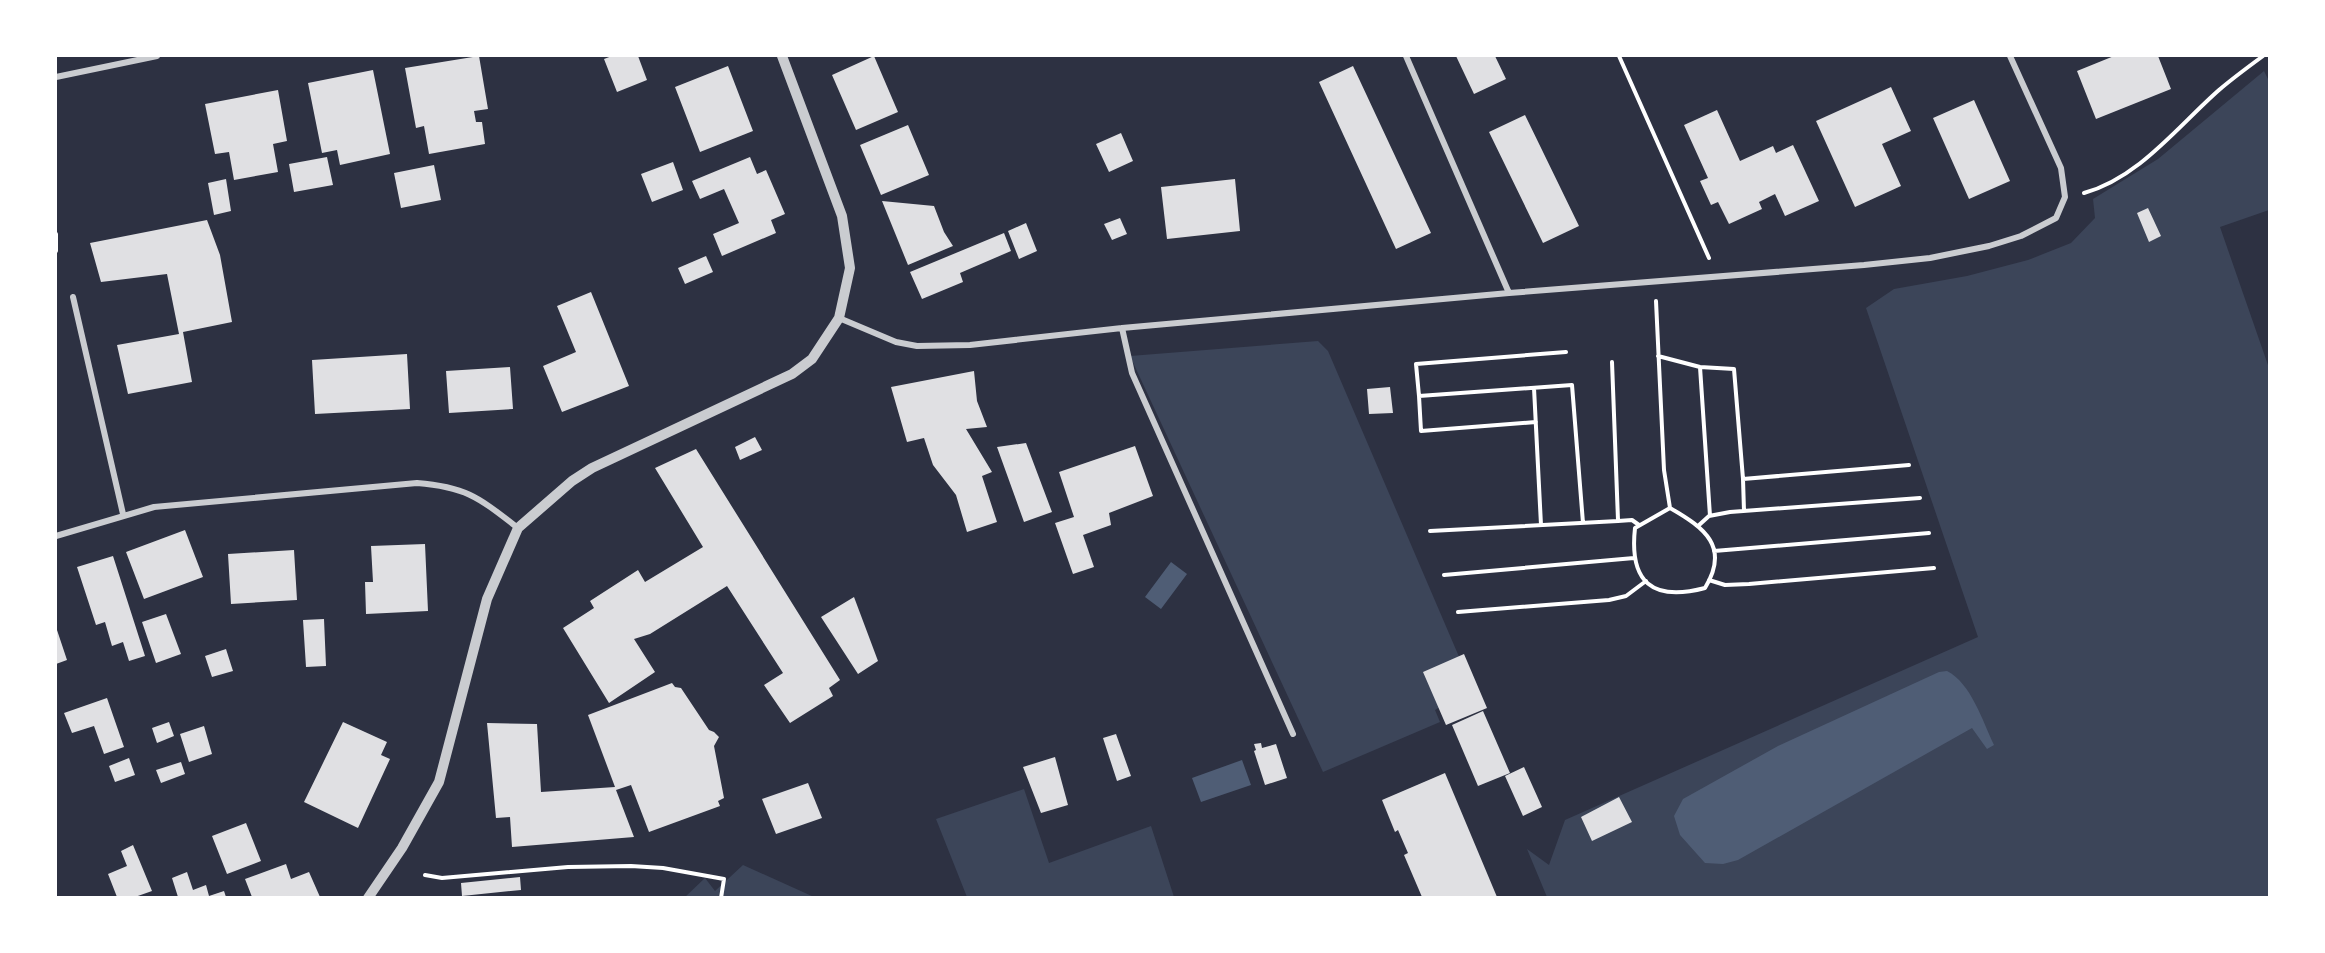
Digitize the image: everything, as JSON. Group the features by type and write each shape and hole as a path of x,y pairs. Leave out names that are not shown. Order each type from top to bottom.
{"street":[{"path":"56,77 157,56"},
{"path":"368,897 402,848 439,782 487,599 518,528 572,481 592,468 792,374 812,359 839,318 850,268 842,216 782,56"},
{"path":"1406,56 1509,293"},
{"path":"839,318 896,342 917,346 970,345 1122,328 1509,293 1864,265 1930,258 1989,246 2021,236 2055,218 2065,197 2061,168 2010,56"},
{"path":"73,297 123,514"},
{"path":"1122,328 1132,373 1293,734"},
{"path":"56,536 123,514 154,507 417,483 450,486 478,497 518,528"}],"path":[{"path":"1619,56 1718,278"},
{"path":"2065,197 2090,191 2116,178 2156,151 2219,90 2263,56"},
{"path":"56,234 56,251"},
{"path":"1656,282 1657,356 1664,470 1670,508 1709,535 1714,551 1714,573 1705,588 1680,595 1653,588 1640,576 1634,558 1635,528 1670,508"},
{"path":"1536,422 1421,431 1416,364 1566,352"},
{"path":"1657,356 1700,367 1734,369 1744,511"},
{"path":"1611,362 1618,521"},
{"path":"1700,367 1710,516"},
{"path":"1419,396 1572,385 1582,523"},
{"path":"1534,388 1541,525"},
{"path":"1743,479 1909,465"},
{"path":"1698,526 1710,516 1744,511 1920,498"},
{"path":"1430,531 1632,520 1640,525"},
{"path":"1714,551 1929,533"},
{"path":"1444,575 1634,558"},
{"path":"1710,580 1725,585 1749,584 1934,568"},
{"path":"1458,612 1610,600 1626,596 1646,581"},
{"path":"424,875 442,878 567,867 663,868 724,879 720,897"}],"shaded area":[{"path":"2264,71 2270,83 2269,210 2220,227 2269,368 2269,897 1547,897 1527,849 1549,865 1565,820 1978,637 1866,308 1894,289 1967,276 2028,260 2071,243 2095,218 2093,199 2158,159"},
{"path":"1318,341 1328,351 1472,687 1435,710 1440,722 1323,772 1130,356"},
{"path":"1171,562 1187,574 1161,609 1145,597"},
{"path":"1947,671 1963,684 1970,694 1994,745 1987,749 1972,728 1738,860 1723,864 1705,863 1680,835 1674,816 1683,799 1778,746 1939,672"},
{"path":"1242,760 1251,785 1201,802 1192,778"},
{"path":"1024,789 1049,863 1151,826 1174,897 967,897 936,819"},
{"path":"743,865 814,897 684,898 705,878 715,891"}],"building":[{"path":"479,56 488,109 474,111 476,122 482,122 485,144 429,154 424,126 416,128 405,68"},
{"path":"612,56 638,56 647,80 617,92 604,59"},
{"path":"874,56 898,112 856,130 832,75"},
{"path":"1456,56 1495,56 1506,79 1474,94"},
{"path":"2114,56 2158,56 2171,89 2096,119 2077,71"},
{"path":"728,66 753,131 700,152 675,87"},
{"path":"1353,66 1431,233 1396,249 1319,82"},
{"path":"373,70 390,154 340,165 337,150 322,153 308,83"},
{"path":"1891,87 1911,131 1882,144 1901,186 1855,207 1816,121"},
{"path":"278,90 287,141 273,144 278,172 234,180 229,152 215,154 205,104"},
{"path":"1974,100 2010,181 1969,199 1933,118"},
{"path":"1717,110 1740,161 1773,146 1776,153 1793,145 1819,201 1785,216 1775,194 1759,202 1762,209 1729,224 1718,202 1711,205 1700,181 1708,178 1684,125"},
{"path":"1525,115 1579,226 1543,243 1489,132"},
{"path":"908,125 929,175 881,195 860,145"},
{"path":"1121,133 1133,161 1109,172 1096,144"},
{"path":"327,157 333,185 294,192 289,164"},
{"path":"750,157 757,174 766,170 785,214 771,220 776,233 722,256 713,234 739,223 724,189 700,199 692,181"},
{"path":"673,162 683,190 652,202 641,174"},
{"path":"434,165 441,200 401,208 394,173"},
{"path":"226,179 231,211 214,215 208,183"},
{"path":"1235,179 1240,231 1167,239 1161,187"},
{"path":"882,201 934,206 944,232 953,246 908,265"},
{"path":"2148,208 2161,236 2149,242 2137,213"},
{"path":"1120,218 1127,234 1112,240 1104,224"},
{"path":"207,220 220,255 232,322 183,332 192,382 128,394 117,345 179,334 167,274 101,282 90,243"},
{"path":"1026,223 1037,251 1019,259 1008,231"},
{"path":"1004,233 1011,251 960,273 963,282 922,299 910,272"},
{"path":"706,256 713,272 685,284 678,268"},
{"path":"591,292 629,386 562,412 543,366 576,352 557,306"},
{"path":"407,354 410,409 315,414 312,360"},
{"path":"510,367 513,409 449,413 446,371"},
{"path":"974,371 977,401 987,427 966,429 992,472 982,476 997,522 967,532 956,495 933,465 924,438 907,442 891,387"},
{"path":"1390,387 1393,413 1369,414 1367,389"},
{"path":"755,437 762,450 740,460 735,447"},
{"path":"1026,443 1052,512 1024,522 997,447"},
{"path":"1135,446 1153,496 1109,513 1111,525 1083,535 1094,567 1073,574 1055,523 1074,517 1059,472"},
{"path":"696,449 840,680 829,688 833,696 790,723 764,685 783,673 727,586 650,634 634,639 655,672 609,703 563,628 594,608 590,601 638,570 645,582 703,547 655,468"},
{"path":"185,530 203,577 144,599 126,552"},
{"path":"425,544 428,611 366,614 365,582 373,582 371,546"},
{"path":"294,550 297,600 231,604 228,554"},
{"path":"113,556 145,656 129,661 123,642 112,646 105,622 96,625 77,567"},
{"path":"854,597 878,661 858,674 821,617"},
{"path":"166,614 181,654 156,663 142,622"},
{"path":"324,619 326,666 306,667 303,620"},
{"path":"56,627 67,660 56,664"},
{"path":"226,649 233,671 212,677 205,656"},
{"path":"1464,654 1487,708 1446,725 1423,672"},
{"path":"672,683 675,687 681,688 709,730 719,737 714,746 724,798 718,801 720,806 649,832 631,785 616,790 634,837 512,847 510,817 496,818 487,723 537,724 541,792 615,787 588,715"},
{"path":"107,698 124,747 104,754 94,726 72,733 64,713"},
{"path":"1483,711 1510,773 1478,786 1452,725"},
{"path":"169,722 174,736 157,743 152,728"},
{"path":"343,722 387,742 381,755 390,759 358,828 304,802"},
{"path":"204,726 212,754 189,762 180,734"},
{"path":"1116,734 1131,776 1117,781 1103,738"},
{"path":"1261,743 1262,748 1276,744 1287,778 1265,785 1254,751 1256,750 1254,744"},
{"path":"1055,757 1068,805 1041,813 1023,767"},
{"path":"129,758 135,775 115,782 109,766"},
{"path":"181,762 185,774 161,783 156,770"},
{"path":"1524,767 1542,807 1523,816 1505,776"},
{"path":"1445,773 1497,897 1422,897 1404,855 1408,853 1398,830 1395,832 1382,800"},
{"path":"808,783 822,818 776,834 762,799"},
{"path":"1619,797 1632,822 1592,841 1581,817"},
{"path":"246,823 261,861 227,874 212,836"},
{"path":"133,845 152,891 135,897 117,897 108,874 127,866 121,851"},
{"path":"286,864 291,879 309,872 320,897 252,897 245,879"},
{"path":"187,872 193,890 206,885 209,896 224,891 226,897 178,897 172,878"},
{"path":"520,877 521,890 462,896 461,883"}]}
